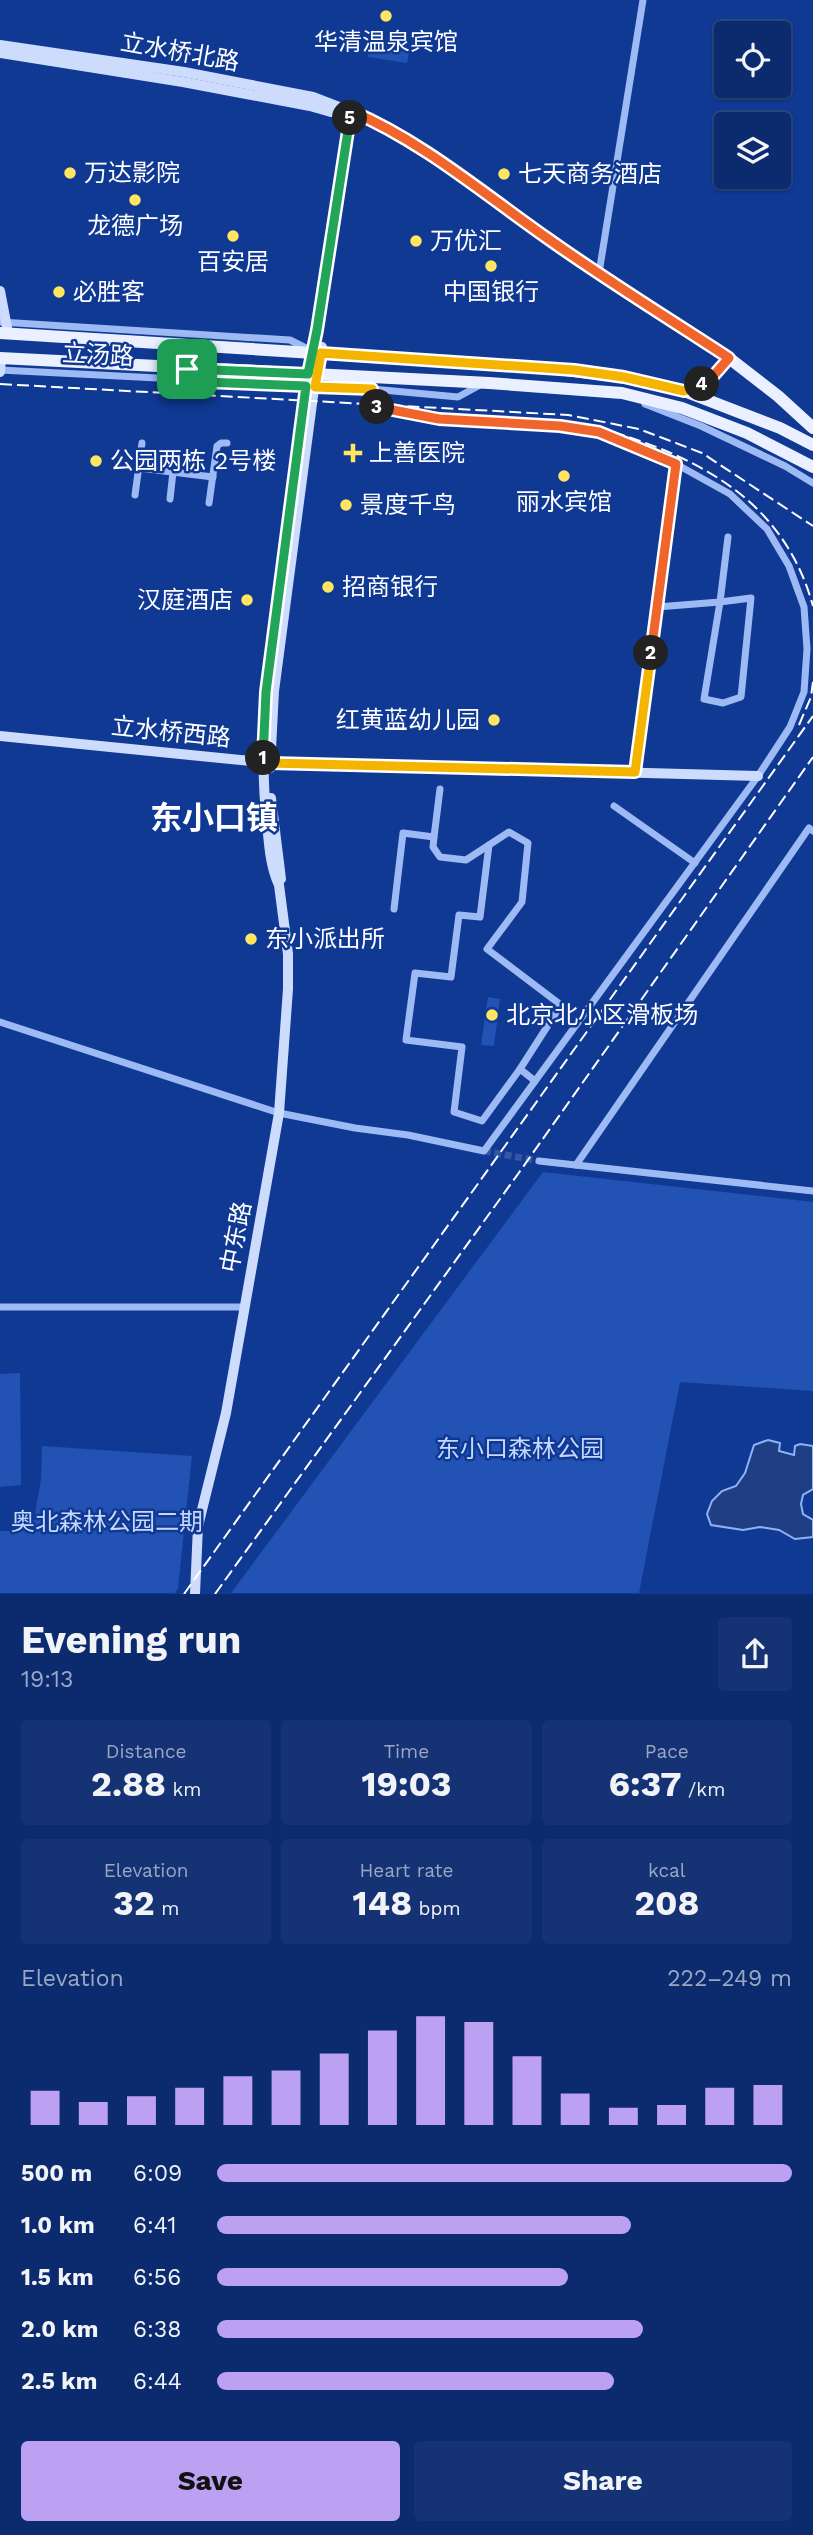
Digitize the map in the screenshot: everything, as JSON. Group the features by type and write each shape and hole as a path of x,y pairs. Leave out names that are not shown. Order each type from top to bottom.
{"main road":[{"name":"立汤路","path":"3,328 574,370 624,377 684,391 780,428 813,444"},
{"name":"立汤路","path":"0,358 187,369 311,380 484,383 622,393 682,408 747,433 813,467"},
{"path":"684,391 708,382 729,358 778,396 813,428"},
{"path":"187,369 205,382"}],"street":[{"path":"599,273 643,0"},
{"name":"立水桥北路","path":"0,45 184,72 313,97 354,112 444,165 599,273 729,358"},
{"name":"立水桥北路","path":"0,53 183,82 331,112 354,112"},
{"name":"中东路","path":"195,1594 198,1525 226,1413 279,1113 288,954 279,885 282,876 266,763 311,380 354,112"},
{"path":"0,291 3,328"},
{"path":"0,358 0,371"},
{"name":"立汤路","path":"0,371 205,382 311,380 458,397 484,383"},
{"path":"0,1022 279,1113 484,1151 758,776 790,727 804,692 807,649 804,607 789,566 767,529 730,494 676,464 599,432 560,426 439,419 373,407 372,389"},
{"name":"立汤路","path":"622,393 671,416 701,426 785,466 813,483"},
{"path":"135,495 142,443"},
{"path":"209,503 217,446 227,443"},
{"path":"635,772 676,464"},
{"path":"139,468 213,477"},
{"path":"170,499 173,472"},
{"path":"657,607 720,602 751,598 741,697 723,703 704,699 720,602 728,537"},
{"name":"立水桥西路","path":"0,736 266,763 758,776"},
{"path":"440,789 433,847 440,857 466,860 509,831 528,843 522,902 487,949 561,1006 482,1121 454,1112 462,1047 406,1040 415,973 451,977 459,915 480,917 489,845"},
{"path":"614,806 695,863"},
{"path":"576,1165 809,828 813,831"},
{"path":"394,909 403,833 434,837"},
{"path":"520,1069 536,1081"},
{"path":"539,1161 813,1191"},
{"path":"0,1307 243,1307"}],"green space":[{"path":"371,41 410,47 407,63 368,57"},
{"name":"北京北小区滑板场","path":"488,997 500,999 494,1046 481,1045"},
{"name":"东小口森林公园","path":"543,1172 813,1202 813,1391 680,1382 639,1593 231,1593"},
{"path":"20,1373 21,1485 0,1487 0,1374"},
{"name":"奥北森林公园二期","path":"42,1446 192,1456 178,1588 175,1593 0,1593 0,1531 32,1531 41,1479"}],"shaded area":[{"path":"768,1440 780,1443 779,1451 794,1455 795,1446 813,1446 813,1489 803,1495 801,1504 803,1514 813,1520 813,1537 795,1539 779,1530 760,1527 743,1530 711,1525 707,1514 712,1501 722,1491 736,1486 745,1473 754,1445"}],"tunnel":[{"path":"484,1151 539,1161"}],"railway":[{"path":"0,384 568,415 639,429 702,453 813,526"},
{"path":"613,432 680,457 738,492 762,514 783,540 800,571 813,606"},
{"path":"799,725 811,697 813,682"},
{"path":"184,1594 813,716"},
{"path":"215,1594 518,1174 813,757"}],"place":[{"name":"华清温泉宾馆","path":"386,16"},
{"name":"万达影院","path":"70,173"},
{"name":"七天商务酒店","path":"504,174"},
{"name":"龙德广场","path":"135,200"},
{"name":"百安居","path":"233,236"},
{"name":"万优汇","path":"416,241"},
{"name":"中国银行","path":"491,266"},
{"name":"必胜客","path":"59,292"},
{"name":"上善医院","path":"353,453"},
{"name":"公园两栋 2号楼","path":"96,461"},
{"name":"丽水宾馆","path":"564,476"},
{"name":"景度千鸟","path":"346,505"},
{"name":"招商银行","path":"328,587"},
{"name":"汉庭酒店","path":"247,600"},
{"name":"红黄蓝幼儿园","path":"494,720"},
{"name":"东小派出所","path":"251,939"},
{"name":"北京北小区滑板场","path":"492,1015"}],"district":[{"name":"东小口镇","path":"214,818"}],"route":[{"path":"351,111 370,119 422,150 550,240 729,358 708,382 684,391 624,377 574,370 321,353 316,374 315,387 372,389 373,407 439,419 560,426 599,432 676,464 635,772 263,762 266,692 306,386 205,382 187,369 308,374 314,352 351,111"}]}
